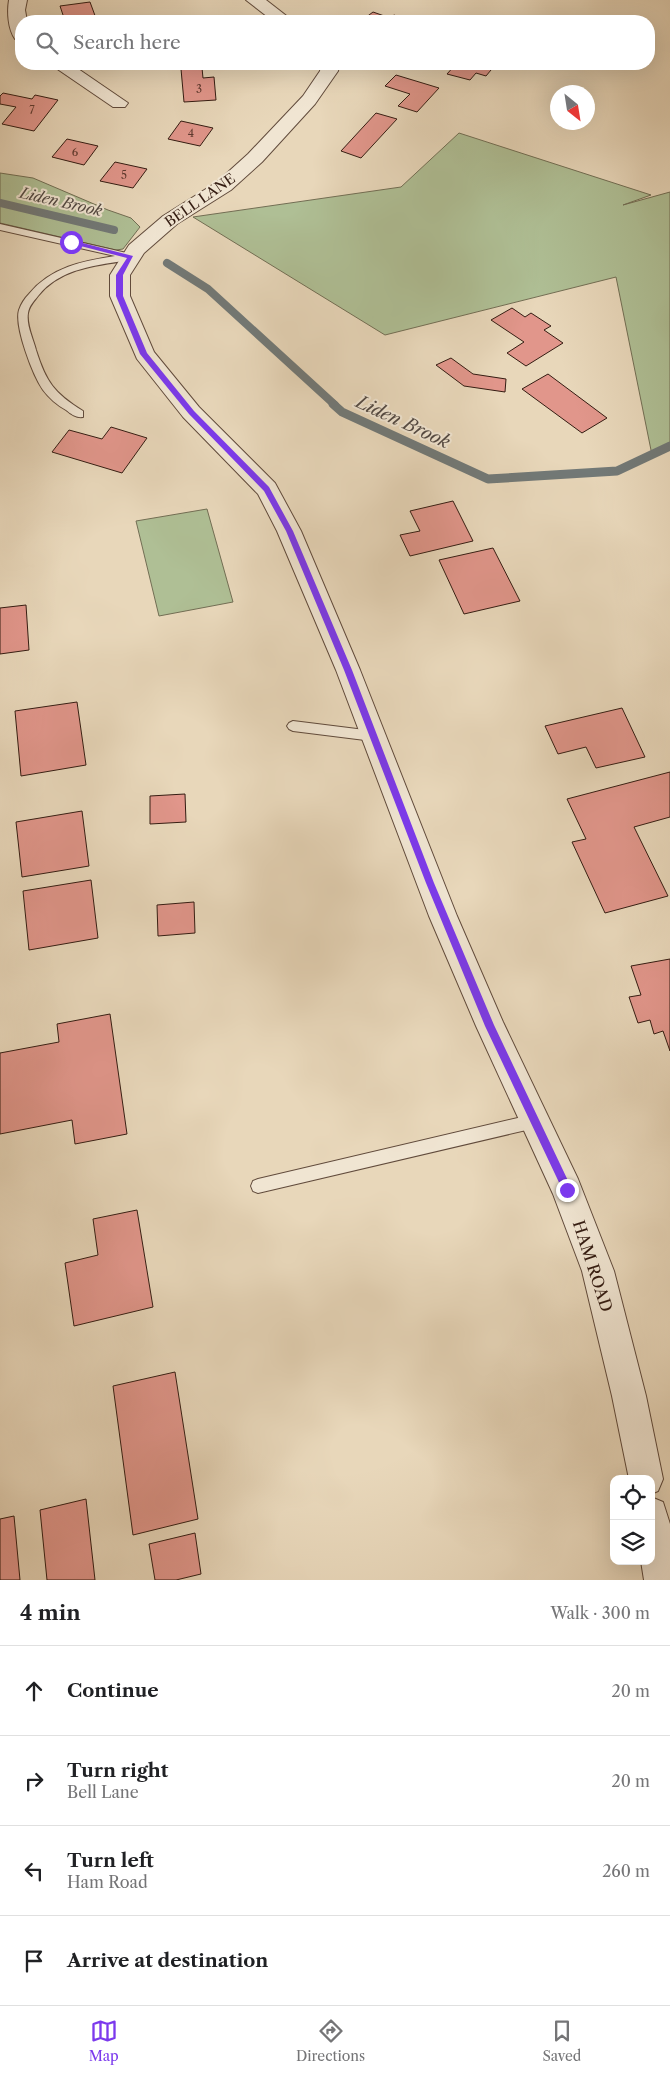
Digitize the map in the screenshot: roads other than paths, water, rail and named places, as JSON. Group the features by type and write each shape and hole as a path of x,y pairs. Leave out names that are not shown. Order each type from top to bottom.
{"street":[{"path":"17,15 18,0"},
{"path":"255,0 276,15"},
{"path":"68,70 119,103"},
{"name":"BELL LANE","path":"120,296 120,275 131,257 147,238 224,186 255,158 309,100 329,70"},
{"name":"HAM ROAD","path":"120,296 144,354 192,412 267,489 289,531 373,736 430,883 486,1017 567,1190 598,1270 629,1396 645,1475"},
{"path":"652,1520 662,1580"}],"lane":[{"path":"0,227 131,257"},
{"path":"79,414 58,401 39,377 24,326 23,310 33,295 52,276 79,267 131,257"},
{"path":"293,726 373,736"},
{"path":"258,1186 535,1121"}],"waterway":[{"name":"Liden Brook","path":"0,203 114,230"},
{"name":"Liden Brook","path":"167,263 208,289 335,405"},
{"name":"Liden Brook","path":"333,404 342,412 488,479 617,471 670,446"}]}
